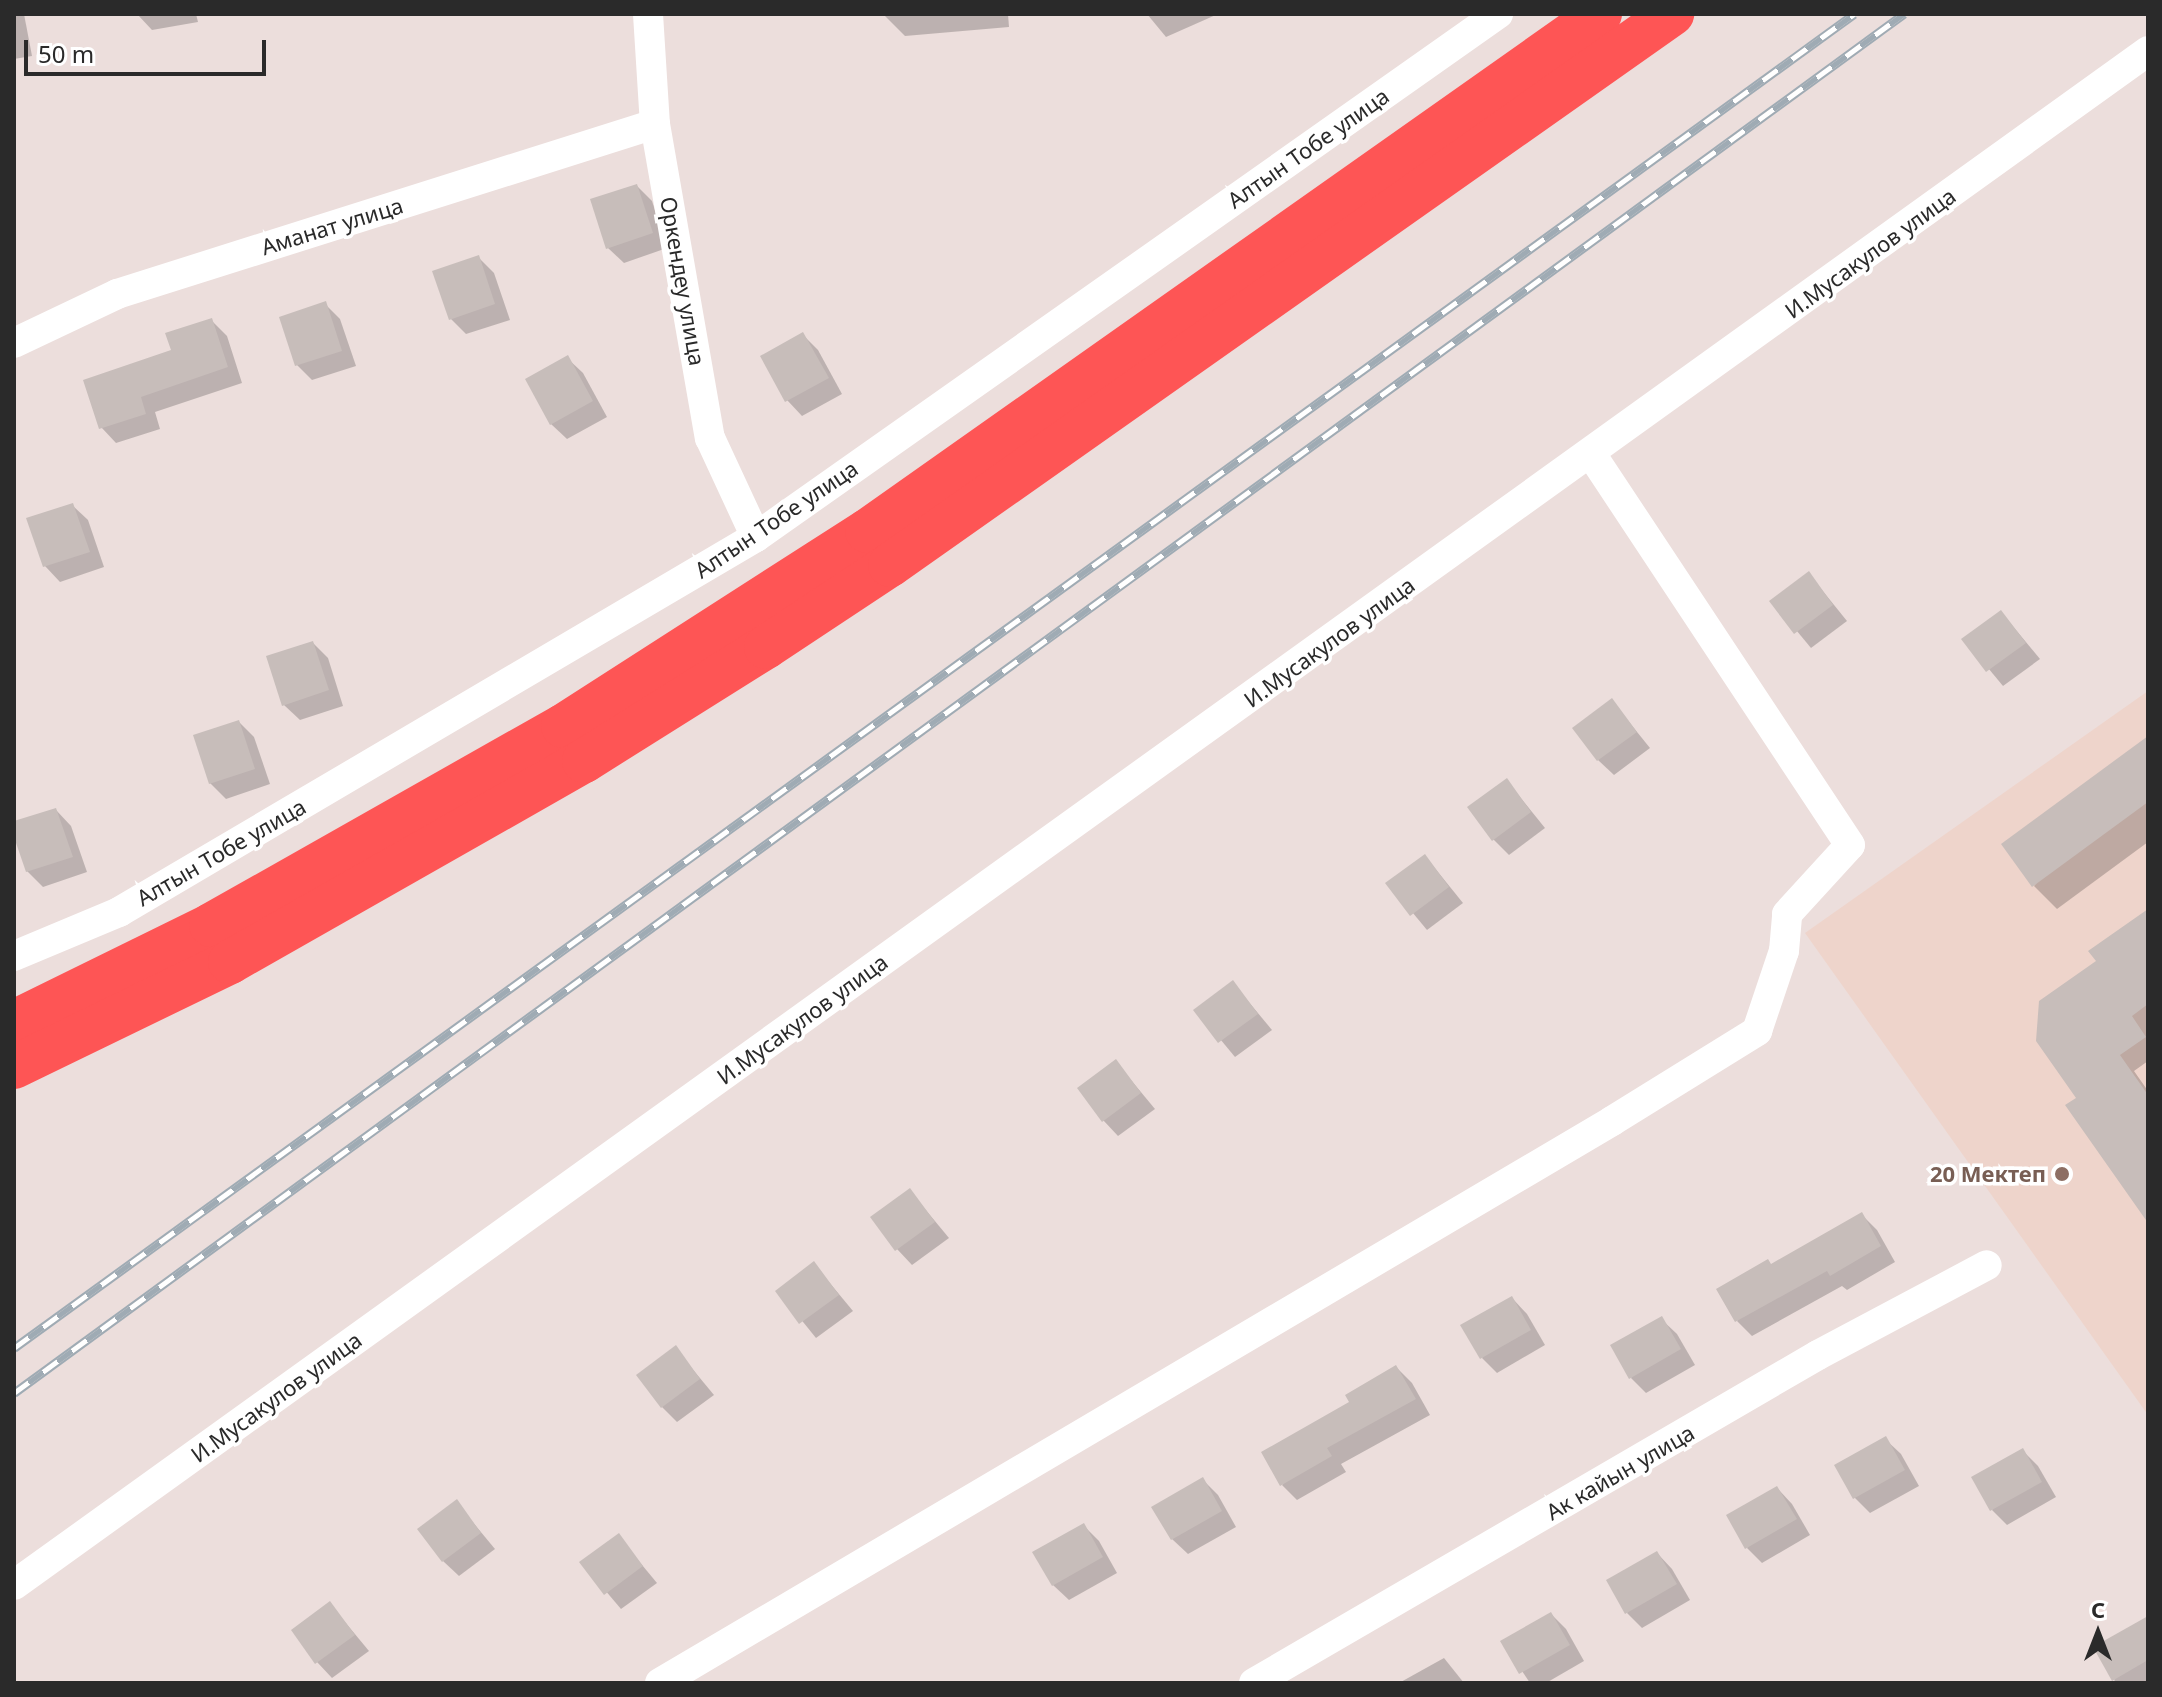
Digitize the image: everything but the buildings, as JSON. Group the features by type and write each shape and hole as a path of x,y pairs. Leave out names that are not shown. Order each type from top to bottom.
{"highway":[{"path":"14,1022 211,925 563,726 867,531 1600,14"},
{"path":"14,1067 230,962 584,761 766,647 904,556 1672,14"}],"street":[{"name":"Оркендеу улица","path":"648,14 655,124 710,438 756,537"},
{"name":"Алтын Тобе улица","path":"14,956 119,912 756,537 1498,14"},
{"name":"И.Мусакулов улица","path":"14,1585 2148,51"},
{"name":"Аманат улица","path":"14,343 117,294 655,124"},
{"path":"660,1683 1599,1129 1757,1031 1784,951 1787,914 1850,845 1591,454"},
{"name":"Ак кайын улица","path":"1254,1683 1818,1355 1987,1265"}],"shaded area":[{"name":"20 Мектеп","path":"2148,691 2148,1415 1805,933"}],"railway":[{"path":"14,1348 1854,14"},
{"path":"14,1393 1904,14"}],"place":[{"name":"20 Мектеп","path":"2062,1174"}]}
